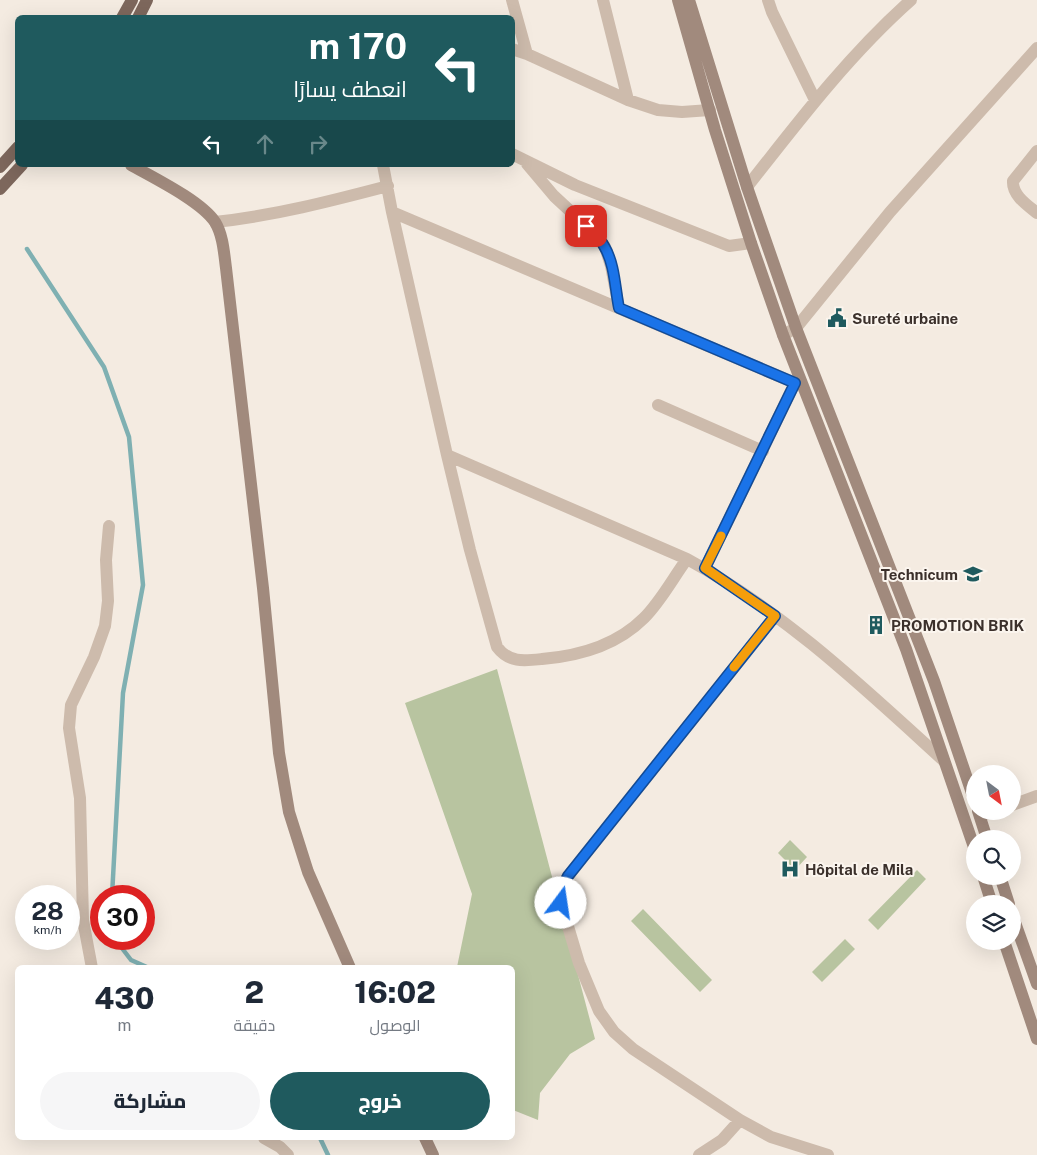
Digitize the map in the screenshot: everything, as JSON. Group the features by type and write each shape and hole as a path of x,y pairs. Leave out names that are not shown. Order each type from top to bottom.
{"main road":[{"path":"124,15 132,0"},
{"path":"140,15 147,0"},
{"path":"678,0 752,244 798,382 906,649 968,830"},
{"path":"689,0 746,187 796,328 931,672 966,775"},
{"path":"0,167 15,150"},
{"path":"0,189 20,167"},
{"path":"134,167 203,209 215,222 221,240 226,262 262,579 279,753 289,812 308,872 349,965"},
{"path":"1021,939 1037,984"},
{"path":"1007,950 1037,1039"},
{"path":"426,1140 433,1155"}],"street":[{"path":"512,0 527,54"},
{"path":"603,0 628,100"},
{"path":"768,0 815,100"},
{"path":"746,187 815,100 886,23 911,0"},
{"path":"783,335 796,328 890,212 1037,48"},
{"path":"515,50 628,100 658,110 682,112 710,110"},
{"path":"1037,151 1020,172 1013,186 1021,200 1037,213"},
{"path":"518,157 575,185 728,246 752,244"},
{"path":"518,157 605,247 611,266 619,308"},
{"path":"383,167 446,455 497,647 503,654 513,660 524,661 557,658 606,644 626,633 644,618 687,559"},
{"path":"215,222 241,220 330,202 388,186"},
{"path":"392,212 798,382 705,568"},
{"path":"658,405 763,452"},
{"path":"446,455 705,568 775,616 838,666 944,761"},
{"path":"91,965 83,920 80,798 69,728 71,705 94,657 105,626 108,601 106,560 109,526"},
{"path":"775,616 568,876 561,890 561,903 579,963 599,1011 614,1032 633,1049 740,1120 771,1137 828,1155"},
{"path":"1021,802 1037,796"},
{"path":"699,1155 722,1140 740,1120"},
{"path":"268,1140 280,1147 288,1155"}],"green space":[{"path":"497,669 595,1039 570,1054 540,1093 538,1120 515,1111 515,965 457,965 472,894 405,703"},
{"path":"790,840 807,857 795,870 778,853"},
{"path":"917,870 926,879 878,930 868,920"},
{"path":"643,909 712,980 700,992 631,921"},
{"path":"845,939 855,949 822,982 812,972"}],"waterway":[{"path":"27,249 104,367 129,437 143,585 123,693 113,885"},
{"path":"123,950 131,960 142,965"},
{"path":"321,1140 328,1155"}],"slow traffic":[{"path":"721,536 705,568 775,616 734,667"}],"place":[{"name":"Sureté urbaine","path":"837,318"},
{"name":"Technicum","path":"973,574"},
{"name":"PROMOTION BRIK","path":"876,625"},
{"name":"Hôpital de Mila","path":"790,869"}],"route":[{"path":"561,903 561,890 568,876 775,616 705,568 795,383 619,308 611,266 605,247 586,226"}]}
